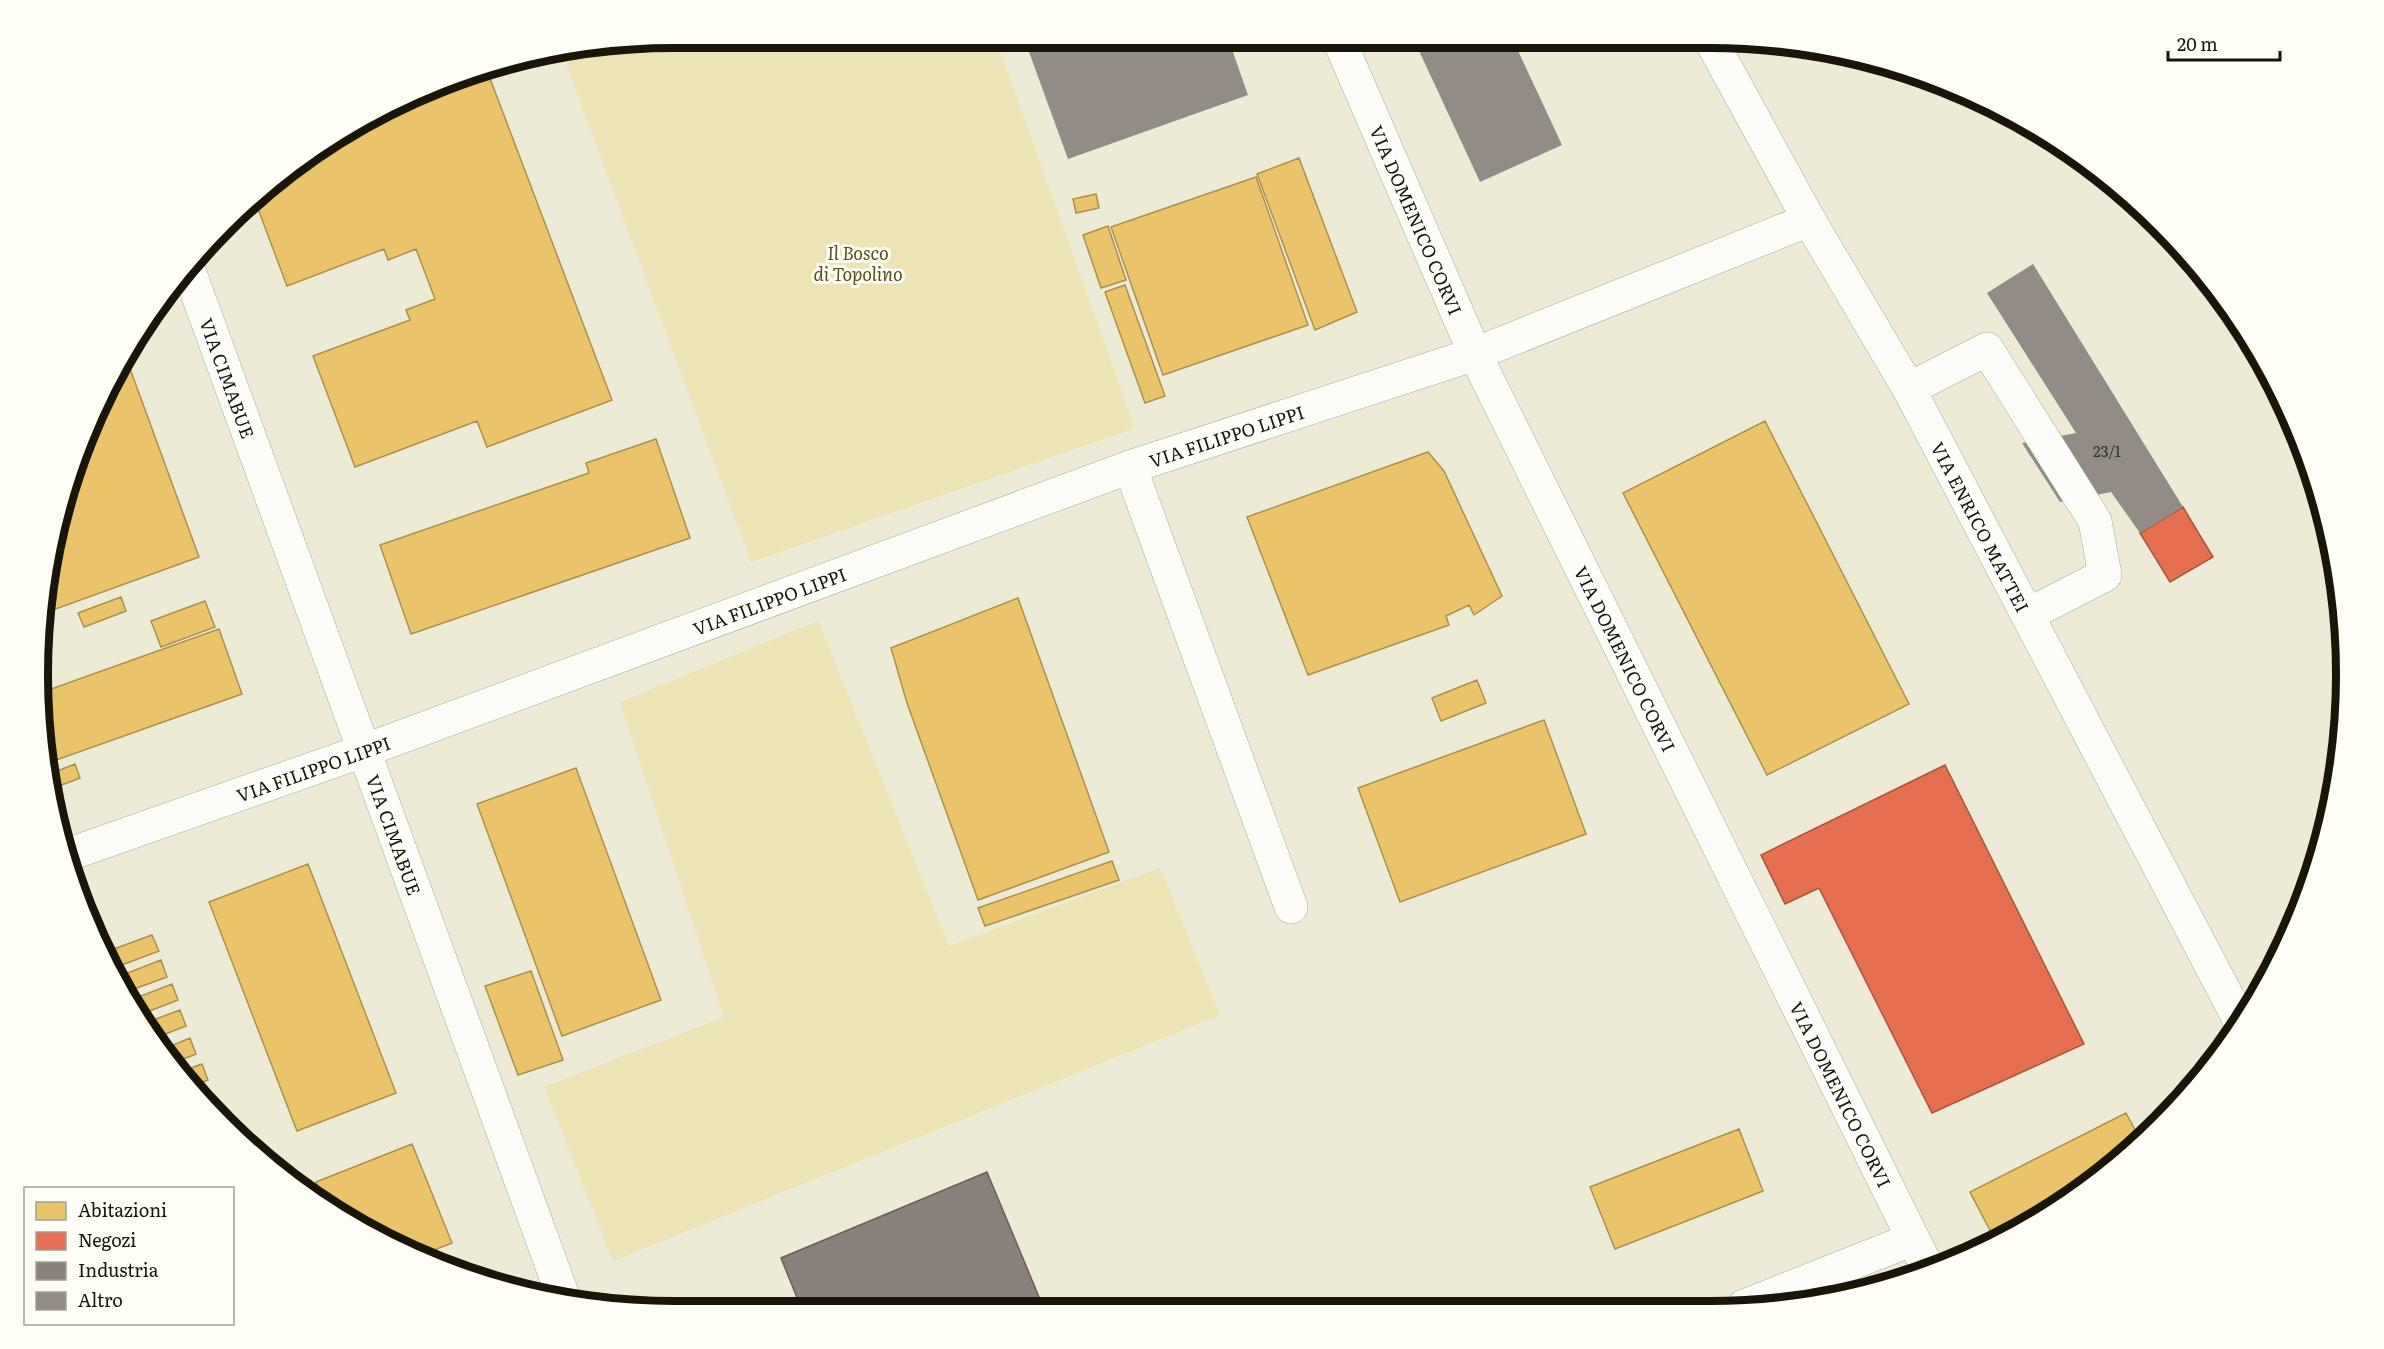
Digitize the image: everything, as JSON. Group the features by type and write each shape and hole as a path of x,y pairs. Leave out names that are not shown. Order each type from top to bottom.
{"street":[{"name":"VIA DOMENICO CORVI","path":"1342,48 1474,354 1925,1263"},
{"name":"VIA ENRICO MATTEI","path":"1715,48 1809,220 1909,389 2236,1013"},
{"name":"VIA FILIPPO LIPPI","path":"74,853 363,751 1130,467 1474,354 1809,220"},
{"name":"VIA CIMABUE","path":"191,276 561,1291"},
{"path":"1909,389 1987,349 2095,521 2105,575 2027,615"},
{"path":"1130,467 1291,907"},
{"path":"1762,1299 1913,1239"}],"green space":[{"name":"Il Bosco di Topolino","path":"674,48 999,48 1135,428 751,562 564,58 634,49"},
{"path":"818,621 949,946 1160,868 1220,1015 613,1261 544,1087 724,1017 620,702"}],"building: Abitazioni":[{"path":"489,76 612,400 487,447 477,421 355,467 313,356 410,320 406,310 435,299 416,249 388,260 384,249 287,286 257,207 293,177 361,132 435,96"},
{"path":"1299,158 1357,312 1315,330 1257,174"},
{"path":"1256,177 1308,325 1163,375 1111,227"},
{"path":"1096,194 1099,208 1076,213 1073,199"},
{"path":"1108,226 1126,280 1101,288 1083,235"},
{"path":"1125,285 1165,396 1145,403 1105,292"},
{"path":"129,366 199,557 51,611 60,552 81,473 113,397"},
{"path":"1765,421 1909,704 1767,775 1623,493"},
{"path":"656,439 690,538 411,634 380,545 589,473 586,463"},
{"path":"1428,452 1444,471 1502,596 1474,615 1469,605 1446,616 1449,625 1308,675 1247,517"},
{"path":"121,597 126,611 84,627 78,613"},
{"path":"1018,598 1109,852 978,900 907,703 891,648"},
{"path":"205,601 215,627 161,647 151,621"},
{"path":"219,629 242,694 54,761 48,690"},
{"path":"1477,680 1486,703 1441,721 1432,698"},
{"path":"1544,720 1586,834 1400,902 1358,788"},
{"path":"75,764 80,778 58,786 56,772"},
{"path":"576,768 661,1000 562,1036 477,804"},
{"path":"1112,861 1119,880 985,926 978,908"},
{"path":"308,864 396,1093 297,1131 209,902"},
{"path":"152,935 159,951 120,966 112,950"},
{"path":"161,960 167,977 133,989 125,974"},
{"path":"531,971 563,1060 518,1075 485,986"},
{"path":"172,984 178,1000 147,1012 138,997"},
{"path":"180,1010 186,1026 162,1035 152,1020"},
{"path":"190,1038 196,1054 180,1060 170,1046"},
{"path":"202,1064 208,1080 199,1083 188,1069"},
{"path":"2126,1113 2137,1133 2091,1172 2058,1195 1992,1234 1970,1192"},
{"path":"1739,1129 1763,1191 1615,1249 1590,1187"},
{"path":"412,1144 452,1243 431,1251 397,1236 326,1195 319,1190 316,1182"}],"building: Negozi":[{"path":"2183,507 2213,557 2170,582 2140,533"},
{"path":"1945,765 2084,1044 1932,1113 1819,888 1785,904 1761,855"}],"building: Industria":[{"path":"987,1172 1041,1301 798,1301 781,1258"}],"building: Altro":[{"path":"1028,48 1231,48 1248,95 1068,159"},
{"path":"1418,48 1517,48 1562,145 1480,182"},
{"path":"2033,264 2183,507 2140,533 2111,492 2060,502 2022,443 2076,433 1987,293"}]}
